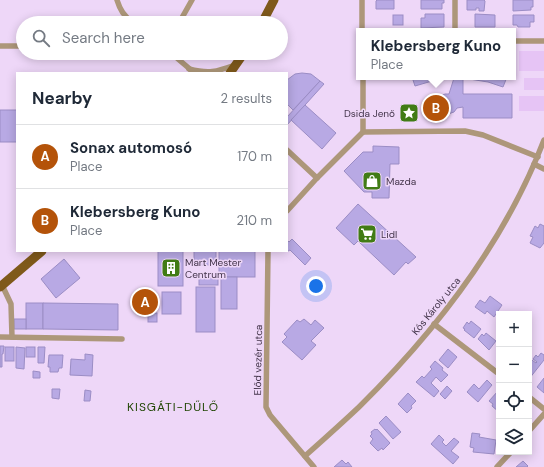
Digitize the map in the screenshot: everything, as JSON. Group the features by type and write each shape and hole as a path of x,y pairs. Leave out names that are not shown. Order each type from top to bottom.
{"main road":[{"path":"266,16 274,0"},
{"path":"236,69 240,60"},
{"path":"1,286 41,252"}],"street":[{"path":"117,0 125,16"},
{"path":"183,16 192,0"},
{"path":"362,0 362,28"},
{"path":"455,0 455,28"},
{"path":"516,42 544,41"},
{"path":"0,46 16,46"},
{"path":"179,60 192,72 212,72 236,69"},
{"path":"363,80 363,132"},
{"path":"288,210 317,178 363,132 465,131 483,135 538,157"},
{"name":"Kós Károly utca","path":"305,456 358,408 434,324 467,283 489,249 510,212 538,157 544,140"},
{"path":"288,151 317,178"},
{"path":"534,164 544,170"},
{"name":"Előd vezér utca","path":"268,252 266,407 270,415 314,467"},
{"path":"1,286 10,304 12,337"},
{"path":"434,324 496,372"},
{"path":"0,337 122,339"},
{"path":"532,400 544,409"},
{"path":"532,428 544,414"},
{"path":"497,467 508,455"}],"shaded area":[{"path":"519,51 544,51 544,71 519,71"},
{"path":"524,78 544,78 544,90 524,90"},
{"path":"519,96 544,96 544,111 519,111"}],"building":[{"path":"377,0 394,0 394,9 376,9"},
{"path":"421,0 444,0 444,3 442,3 442,9 421,9"},
{"path":"467,0 484,0 484,11 479,11 479,8 476,8 476,10 467,10"},
{"path":"513,0 533,0 533,7 531,7 531,10 513,11"},
{"path":"425,14 444,14 444,27 421,28 421,18 425,18"},
{"path":"475,14 495,15 495,27 475,27"},
{"path":"393,15 403,15 403,25 393,25"},
{"path":"513,15 534,15 534,22 530,22 530,27 518,27 517,25 513,25"},
{"path":"295,74 311,74 320,81 293,110 288,105 288,79"},
{"path":"413,80 439,80 432,81 415,86"},
{"path":"453,80 463,80 463,94 512,94 512,118 463,118 463,107 457,108 454,112 448,114 444,113 440,111 437,106 438,100 441,96 449,94"},
{"path":"476,80 506,80 503,87"},
{"path":"320,81 324,84 288,124 288,116"},
{"path":"305,105 336,133 322,149 291,120"},
{"path":"0,110 16,110 16,142 0,142"},
{"name":"Mazda","path":"373,146 399,147 399,164 390,164 389,198 372,198 372,192 364,192 344,171 363,152 373,152"},
{"name":"Lidl","path":"358,204 416,257 408,264 406,262 394,275 358,241 354,245 336,228"},
{"path":"540,224 544,226 544,243 540,248 530,243 533,237 530,236 535,226 538,228"},
{"path":"292,239 311,258 305,265 290,250 288,251 288,241 289,242"},
{"name":"Mart Mester Centrum","path":"158,252 183,252 183,286 158,286"},
{"path":"194,252 216,252 216,265 194,265"},
{"path":"219,252 255,252 255,277 219,277"},
{"path":"64,259 80,278 56,298 41,279"},
{"path":"221,277 237,277 237,309 221,309"},
{"path":"199,278 218,278 218,285 199,285"},
{"path":"196,287 215,287 215,332 196,332"},
{"path":"148,290 154,291 153,310 137,309 137,294 148,294"},
{"path":"162,292 181,292 181,314 162,314"},
{"path":"490,296 502,305 498,311 496,311 494,317 487,311 485,314 475,307 480,300 485,303"},
{"path":"26,303 43,303 43,329 26,329"},
{"path":"43,303 118,304 118,330 43,329"},
{"path":"148,313 157,313 157,322 148,322"},
{"path":"14,319 26,319 26,329 14,329"},
{"path":"304,319 311,325 315,320 324,328 311,341 316,345 302,360 282,342 287,337 284,334 297,320 300,322"},
{"path":"471,321 481,329 474,338 463,328 467,322 469,324"},
{"path":"486,333 496,341 489,350 478,339 482,334 484,336"},
{"path":"0,346 4,346 2,354 2,367 0,367"},
{"path":"5,347 14,347 14,361 5,361"},
{"path":"16,347 25,348 24,369 16,368"},
{"path":"26,347 35,347 35,357 26,357"},
{"path":"38,347 45,347 44,363 38,363"},
{"path":"448,349 457,357 448,368 439,360"},
{"path":"541,353 544,355 544,360 532,375 532,360 536,363 537,362 533,359 536,355 538,357"},
{"path":"85,354 93,355 92,376 70,375 71,359 85,360"},
{"path":"49,355 63,355 62,368 59,368 58,372 50,372 50,367 48,367"},
{"path":"435,361 448,375 441,382 436,377 431,383 439,391 434,397 416,382 422,376 424,378 432,369 430,367"},
{"path":"33,371 40,372 40,378 33,378"},
{"path":"544,378 544,393 537,387"},
{"path":"487,380 492,385 478,402 467,392 474,384 479,389"},
{"path":"447,386 452,391 445,399 440,394"},
{"path":"52,389 60,389 59,399 52,398"},
{"path":"85,390 91,391 90,401 84,401"},
{"path":"408,393 416,401 407,413 398,404"},
{"path":"496,393 496,409 492,406 493,404 489,401"},
{"path":"386,416 401,432 393,439 379,423"},
{"path":"377,429 390,443 383,450 382,448 378,451 370,443 373,439 370,436 372,434 371,432"},
{"path":"472,433 480,434 479,437 496,440 494,454 473,452 474,448 470,447"},
{"path":"439,435 444,440 442,442 446,446 454,438 459,442 451,451 459,457 453,464 431,444"},
{"path":"342,460 346,464 348,462 352,467 334,467"},
{"path":"523,461 528,466 527,467 516,467"}],"place":[{"name":"Klebersberg Kuno","path":"436,108"},
{"name":"Dsida Jenő","path":"409,113"},
{"name":"Mazda","path":"372,181"},
{"name":"Lidl","path":"367,234"},
{"name":"Mart Mester Centrum","path":"171,268"},
{"name":"Sonax automosó","path":"145,302"}],"district":[{"name":"KISGÁTI-DŰLŐ","path":"173,407"}]}
